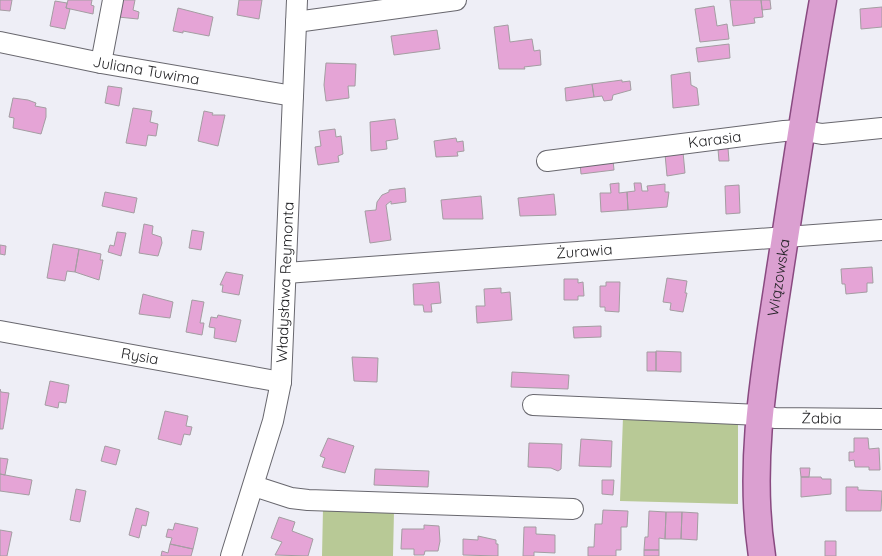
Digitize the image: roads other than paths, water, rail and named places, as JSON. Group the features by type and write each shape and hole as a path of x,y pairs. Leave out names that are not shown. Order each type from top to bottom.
{"main road":[{"name":"Wiązowska","path":"762,556 756,473 760,415 800,130 823,0"}],"street":[{"path":"101,63 113,0"},
{"name":"Władysława Reymonta","path":"231,556 273,421 281,382 298,0"},
{"path":"296,22 456,0"},
{"name":"Juliana Tuwima","path":"0,42 101,63 293,96"},
{"name":"Karasia","path":"547,161 800,130 822,134 882,128"},
{"name":"Żurawia","path":"286,273 882,230"},
{"name":"Rysia","path":"0,331 281,382"},
{"name":"Żabia","path":"533,405 760,415 775,418 882,419"},
{"path":"254,486 291,498 308,500 573,509"}]}
